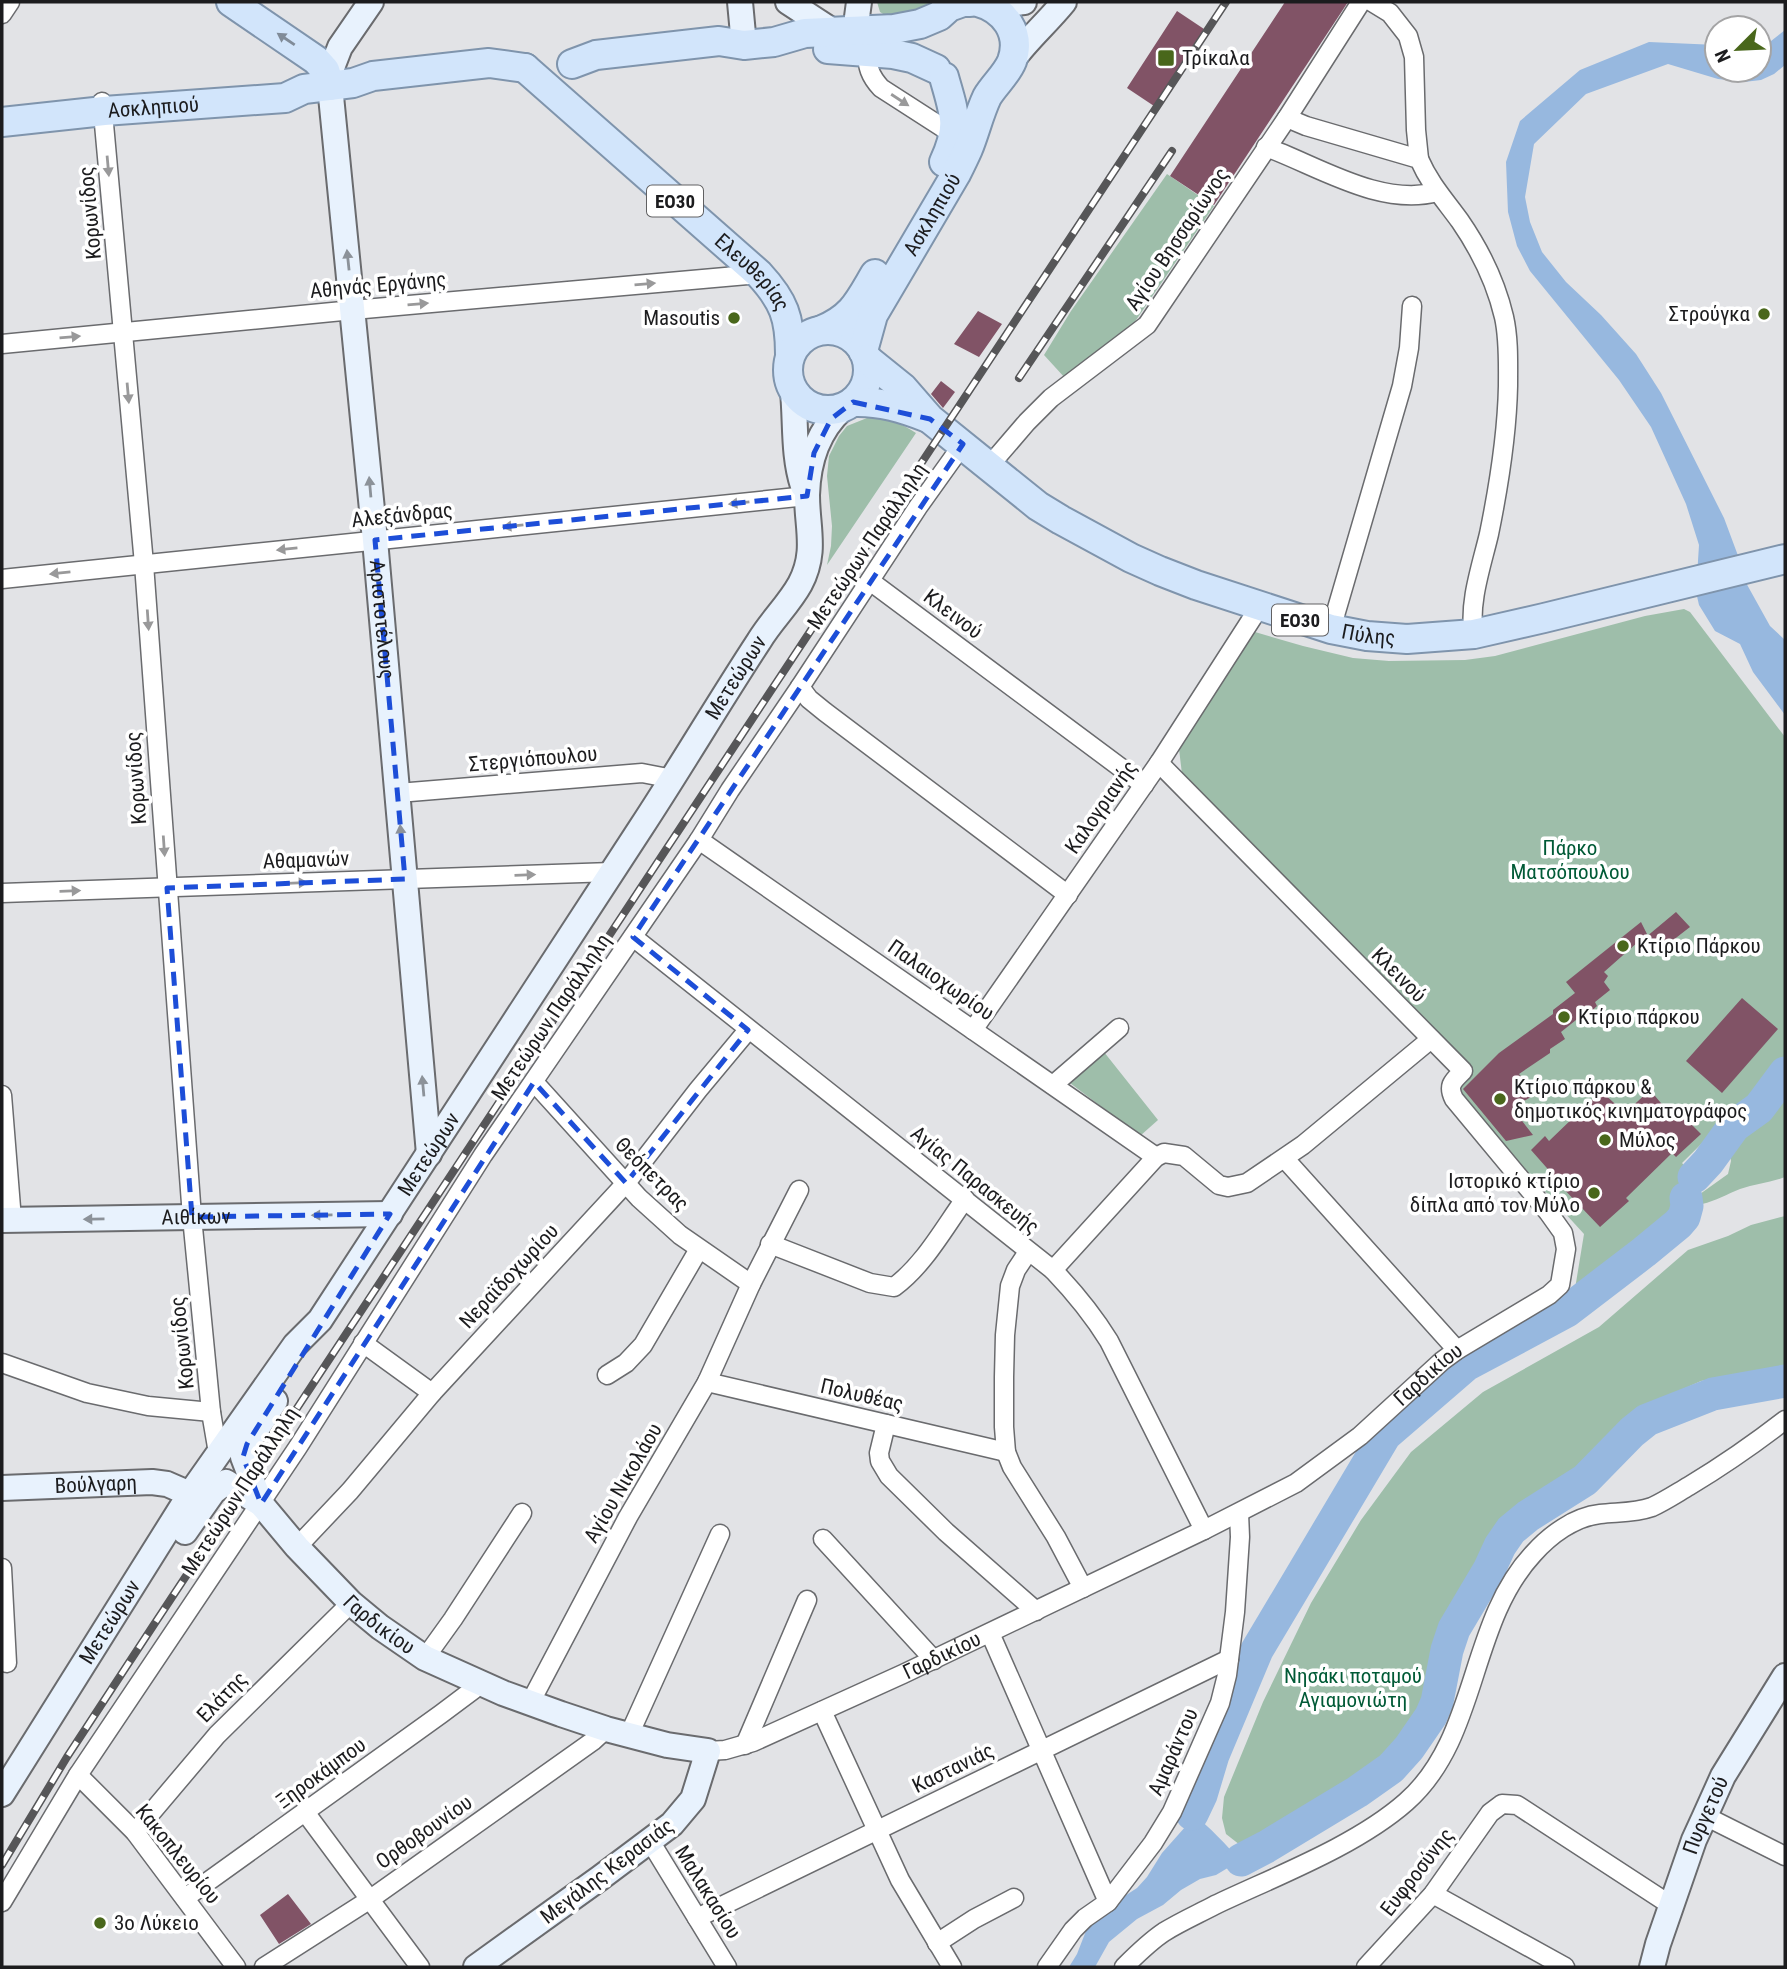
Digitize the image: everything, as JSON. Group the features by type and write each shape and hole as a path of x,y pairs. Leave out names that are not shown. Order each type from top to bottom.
{"main road":[{"path":"231,2 309,54 322,65 329,84"},
{"name":"Ασκληπιού","path":"774,43 803,49 920,24 963,2 980,3"},
{"path":"980,3 1004,16 1012,29 1015,45 1006,69"},
{"name":"Ασκληπιού","path":"822,330 838,323 857,304 942,165 954,135 953,107 940,73 930,57 928,42 939,16"},
{"name":"Ασκληπιού","path":"2,108 285,98 329,84 373,76 489,63 525,68 572,64 601,69 720,55 744,45 774,43 805,33 853,38 912,58 954,84 966,87 990,83 1006,69"},
{"name":"Ελευθερίας","path":"525,68 759,274 780,300 787,317 790,332 787,373 793,392"},
{"name":"Ασκληπιού","path":"865,355 873,315 956,174 987,98 1006,69"},
{"name":"Ασκληπιού","path":"2,122 103,105"},
{"path":"790,354 803,338 822,330"},
{"name":"ΕΟ30","path":"822,330 835,330 856,341 865,355 903,388 930,419 963,444"},
{"path":"848,405 867,383 869,371 865,355"},
{"name":"ΕΟ30","path":"793,392 815,409 828,411 872,402 887,404 930,419"},
{"name":"Πύλης","path":"963,444 1038,506 1131,558 1195,585 1309,624 1367,636 1407,639 1474,634 1643,593 1781,564"}],"street":[{"path":"2,14 10,2"},
{"path":"329,84 341,47 371,2"},
{"path":"740,2 744,45"},
{"path":"788,2 853,38 873,79 881,88 954,135"},
{"path":"853,38 859,2"},
{"path":"980,3 1024,2"},
{"path":"1006,69 1024,44 1064,2"},
{"name":"Αγίου Βησσαρίωνος","path":"990,466 1051,398 1147,325 1287,118 1361,2"},
{"path":"1372,2 1390,13 1408,36 1414,57 1419,159 1437,192 1460,222 1486,265 1505,320 1508,363 1507,419 1502,466 1474,601 1474,634"},
{"name":"Αριστοτέλους","path":"329,84 375,540 429,1154"},
{"name":"Κορωνίδος","path":"103,105 144,564 192,1217 211,1412 218,1453"},
{"path":"1287,118 1419,159"},
{"path":"1266,147 1335,176 1380,191 1403,195 1437,192"},
{"name":"Αθηνάς Εργάνης","path":"2,344 759,274"},
{"path":"1331,629 1402,386 1409,348 1412,306"},
{"name":"Μετεώρων","path":"793,392 795,451 807,496"},
{"name":"Μετεώρων","path":"2,1794 190,1494 295,1345 320,1320 673,779 761,638 799,586 806,571 811,543 807,496 809,472 820,435 831,419 848,405"},
{"name":"Μετεώρων Παράλληλη","path":"2,1902 78,1775 261,1504 483,1155 699,840 769,730 963,444"},
{"name":"Αλεξάνδρας","path":"2,579 807,496"},
{"name":"Κλεινού","path":"870,580 1144,785"},
{"name":"Καλογριανής","path":"973,1030 1159,763 1260,606"},
{"path":"800,687 809,699 1068,895"},
{"name":"Κλεινού","path":"1159,763 1463,1071 1449,1087 1454,1099 1563,1233"},
{"name":"Στεργιόπουλου","path":"398,793 642,773 673,779"},
{"name":"Παλαιοχωρίου","path":"699,840 1156,1157"},
{"name":"Αθαμανών","path":"2,894 612,872"},
{"name":"Αγίας Παρασκευής","path":"633,937 1053,1270 1079,1298 1103,1331 1204,1530"},
{"path":"1053,1086 1119,1028"},
{"name":"Νεραϊδοχωρίου","path":"297,1547 350,1491 432,1393 626,1183 748,1030"},
{"path":"1053,1270 1156,1157 1164,1153 1184,1156 1219,1185 1228,1187 1247,1183 1285,1159 1430,1040"},
{"name":"Θεόπετρας","path":"534,1082 626,1183 670,1225 699,1249 751,1284"},
{"path":"2,1095 7,1220"},
{"path":"1285,1159 1457,1350"},
{"name":"Αγίου Νικολάου","path":"530,1703 628,1517 707,1382 770,1244 799,1190"},
{"path":"770,1244 870,1283 894,1287 904,1280 922,1259 965,1199"},
{"name":"Αιθίκων","path":"7,1220 390,1214"},
{"name":"Γαρδικίου","path":"261,1504 297,1547 351,1603 425,1658 530,1703 618,1732 683,1748 725,1750 745,1745 934,1660 1296,1483 1360,1436 1430,1371 1457,1350 1556,1290 1562,1279 1566,1249 1563,1233"},
{"path":"607,1375 626,1363 643,1345 699,1249"},
{"path":"1028,1252 1016,1270 1010,1286 1005,1335 1003,1427 1006,1452 1012,1467 1083,1588"},
{"path":"261,1504 243,1457 247,1444 307,1353 320,1320"},
{"path":"363,1343 432,1393"},
{"path":"2,1363 87,1393 148,1406 211,1412"},
{"name":"Πολυθέας","path":"707,1382 1006,1452"},
{"path":"1124,1967 1157,1937 1182,1921 1344,1843 1408,1801 1439,1763 1451,1740 1490,1627 1506,1592 1543,1544 1581,1518 1599,1514 1630,1513 1662,1502 1785,1420"},
{"path":"886,1424 879,1453 880,1461 889,1476 946,1532 1036,1611"},
{"name":"Βούλγαρη","path":"2,1489 152,1482 167,1484 190,1494"},
{"path":"117,1613 148,1584 213,1492 226,1482 261,1504"},
{"path":"425,1658 522,1513"},
{"name":"Αμαράντου","path":"1048,1967 1085,1918 1108,1902 1172,1812 1220,1703 1236,1612 1240,1550 1239,1513"},
{"path":"618,1732 720,1534"},
{"path":"823,1539 934,1660"},
{"path":"2,1568 7,1663"},
{"path":"745,1745 807,1600"},
{"name":"Ελάτης","path":"135,1832 217,1735 351,1603"},
{"path":"990,1633 1108,1902"},
{"name":"Καστανιάς","path":"697,1919 1229,1659"},
{"name":"Πυργετού","path":"1653,1967 1658,1944 1694,1840 1723,1776 1785,1676"},
{"name":"Ξηροκάμπου","path":"186,1898 441,1714 480,1682"},
{"path":"822,1711 900,1880 952,1967"},
{"name":"Ορθοβουνίου","path":"264,1967 369,1900 593,1741 618,1732"},
{"name":"Μεγάλης Κερασιάς","path":"476,1967 650,1842 678,1818 693,1798 708,1751"},
{"name":"Κακοπλευρίου","path":"78,1775 135,1832 236,1967"},
{"name":"Ευφροσύνης","path":"1366,1967 1433,1894 1490,1813 1502,1804 1517,1805 1672,1906"},
{"path":"304,1812 420,1967"},
{"path":"1705,1816 1785,1856"},
{"name":"Μαλακασίου","path":"650,1842 727,1967"},
{"path":"1433,1894 1565,1967"},
{"path":"937,1942 1014,1898"}],"highlighted area":[{"path":"853,402 930,419 963,444 633,937 748,1030 626,1183 534,1082 261,1504 243,1457 247,1444 390,1214 192,1217 167,888 405,879 375,540 807,496 814,453 831,419"}],"green space":[{"path":"877,2 931,2 914,11 888,17 880,12"},
{"path":"1167,174 1214,206 1132,326 1065,378 1044,355 1071,311"},
{"path":"872,416 895,422 916,433 827,565 832,526 827,476 829,456 847,426"},
{"name":"Πάρκο Ματσόπουλου","path":"1684,609 1690,612 1785,737 1785,1061 1682,1163 1701,1184 1577,1298 1574,1295 1584,1234 1458,1096 1446,1046 1439,1034 1182,774 1179,749 1255,632 1353,658 1389,661 1465,660 1495,656 1645,616"},
{"path":"1104,1052 1158,1120 1140,1136 1070,1083"},
{"path":"1785,1092 1785,1177 1740,1189 1702,1204 1700,1194 1728,1174 1731,1161 1729,1148 1737,1128 1770,1106"},
{"name":"Νησάκι ποταμού Αγιαμονιώτη","path":"1785,1216 1785,1365 1701,1381 1650,1404 1602,1445 1579,1475 1529,1499 1494,1542 1447,1630 1425,1711 1408,1742 1370,1777 1266,1842 1250,1849 1226,1834 1222,1818 1224,1797 1263,1702 1311,1603 1361,1520 1411,1452 1483,1392 1599,1327 1688,1250 1751,1225"}],"water":[{"path":"1785,30 1785,65 1773,74 1773,39"},
{"path":"1649,42 1703,44 1703,74 1668,64 1586,94 1534,144 1525,197 1530,222 1542,252 1566,282 1636,354 1661,393 1724,518 1740,561 1740,572 1770,626 1785,640 1785,715 1753,672 1740,644 1715,631 1699,605 1696,592 1699,545 1686,504 1651,427 1619,380 1530,271 1517,246 1508,212 1506,162 1520,121 1580,70"},
{"path":"1192,1814 1241,1860 1216,1875 1200,1879 1163,1905 1137,1919 1109,1942 1095,1967 1069,1967 1091,1918 1137,1888 1186,1826"}],"building":[{"path":"1285,2 1348,2 1214,205 1170,176"},
{"path":"1177,11 1204,29 1154,106 1127,88"},
{"path":"978,311 1002,324 979,357 954,344"},
{"path":"941,381 955,392 943,408 931,394"},
{"name":"Κτίριο πάρκου","path":"1676,912 1690,927 1659,951 1646,937"},
{"path":"1641,922 1647,934 1604,972 1608,976 1604,982 1610,990 1595,1002 1597,1006 1584,1018 1581,1016 1561,1032 1565,1039 1550,1049 1550,1053 1519,1074 1536,1094 1512,1108 1533,1135 1506,1141 1463,1089 1499,1053 1553,1014 1553,1010 1575,993 1566,982"},
{"path":"1742,998 1778,1029 1722,1093 1686,1061"},
{"path":"1650,1090 1671,1115 1676,1109 1701,1134 1676,1157 1672,1153 1626,1198 1629,1201 1600,1227 1531,1150 1545,1136 1549,1141 1601,1091 1625,1113"},
{"path":"288,1894 311,1924 279,1944 260,1915"}],"waterway":[{"path":"1694,1177 1734,1126 1759,1108 1785,1073"},
{"path":"1192,1814 1201,1795 1213,1755 1257,1650 1385,1435 1466,1365 1567,1311 1644,1252 1684,1217 1686,1198"},
{"path":"1241,1860 1357,1792 1391,1768 1409,1748 1431,1716 1437,1702 1454,1629 1511,1530 1585,1480 1647,1420 1713,1394 1785,1381"}],"railway":[{"path":"2,1865 67,1757 153,1626 1226,2"},
{"path":"1019,378 1172,151"}],"place":[{"name":"Τρίκαλα","path":"1166,58"},
{"name":"Στρούγκα","path":"1764,314"},
{"name":"Masoutis","path":"734,318"},
{"name":"Κτίριο Πάρκου","path":"1623,946"},
{"name":"Κτίριο πάρκου","path":"1564,1017"},
{"name":"Κτίριο πάρκου & δημοτικός κινηματογράφος","path":"1500,1099"},
{"name":"Μύλος","path":"1605,1140"},
{"name":"Ιστορικό κτίριο δίπλα από τον Μύλο","path":"1594,1193"},
{"name":"3ο Λύκειο","path":"100,1923"}]}
